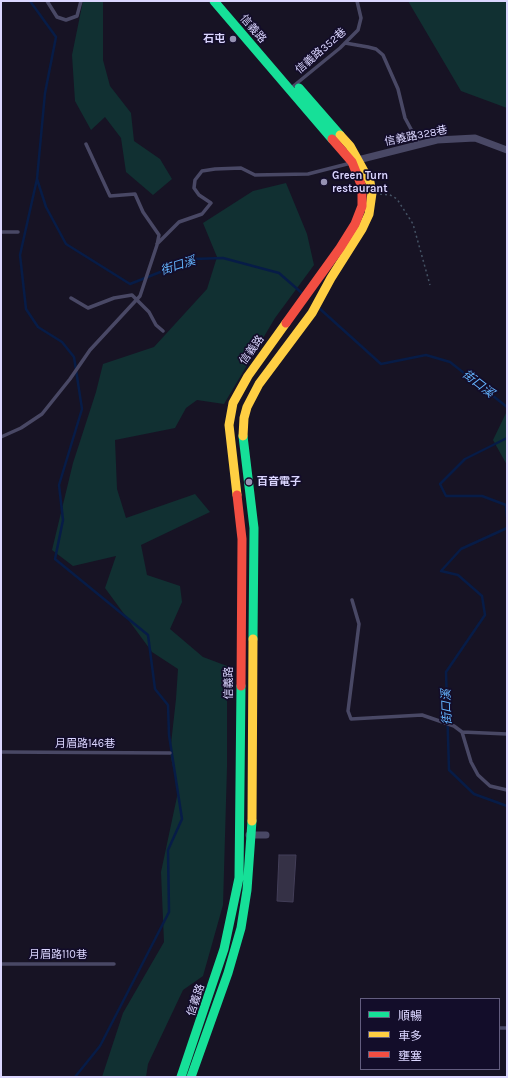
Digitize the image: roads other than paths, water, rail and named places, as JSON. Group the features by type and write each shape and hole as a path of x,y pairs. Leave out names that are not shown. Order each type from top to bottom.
{"main road":[{"name":"信義路","path":"181,1077 209,998 224,949 239,878 242,555 241,524 229,425 234,403 248,376 355,224 362,206 362,187 350,146 293,87 214,1"},
{"name":"信義路","path":"224,1 293,87"},
{"name":"信義路","path":"191,1077 228,973 241,928 247,890 252,835 254,528 243,442 247,407 259,384 312,313 331,278 362,229 369,214 372,193 370,182 355,161"},
{"path":"241,524 254,528"}],"street":[{"name":"信義路328巷","path":"355,161 419,144 475,138 507,150"},
{"path":"240,834 266,835"}],"lane":[{"path":"47,1 57,17 66,20 77,16 81,1"},
{"name":"信義路352巷","path":"293,87 345,44 358,30 361,18 357,1"},
{"path":"345,44 376,49 383,55 398,89 405,118 419,144"},
{"path":"1,437 21,428 42,414 72,377 90,350 137,299 144,284 147,271 157,245 159,235 143,212 135,194 110,196 86,144"},
{"path":"157,245 179,222 202,214 211,203 199,195 194,188 195,180 202,171 241,168 255,175 308,174 355,161"},
{"path":"1,232 18,232"},
{"path":"71,298 88,308 114,298 132,295 149,312 156,325 163,331"},
{"path":"352,600 358,624 348,711 351,719 422,715 454,726 462,732 507,734"},
{"path":"462,732 470,762 478,775 490,786 507,790"},
{"name":"月眉路146巷","path":"1,752 170,753"},
{"name":"月眉路110巷","path":"1,964 114,964"}],"waterway":[{"name":"街口溪","path":"30,1 56,37 45,93 37,179 46,207 66,244 130,284 193,259 223,258 279,273 303,294"},
{"path":"37,179 20,255 26,309 38,327 62,342 74,357 82,409 59,485 63,520 55,559 148,635 155,689 168,705 169,735 182,819 168,850 169,912 100,1046 75,1077"},
{"name":"街口溪","path":"319,308 381,364 426,355 450,362 507,407"},
{"name":"街口溪","path":"507,438 465,459 440,484 446,496 482,496 506,505 507,517"},
{"name":"街口溪","path":"507,528 461,549 441,571 458,575 482,596 485,615 446,672 449,770 474,794 507,806"}],"place":[{"name":"石屯","path":"233,39"},
{"name":"Green Turn restaurant","path":"324,182"},
{"name":"百音電子","path":"249,482"}]}
